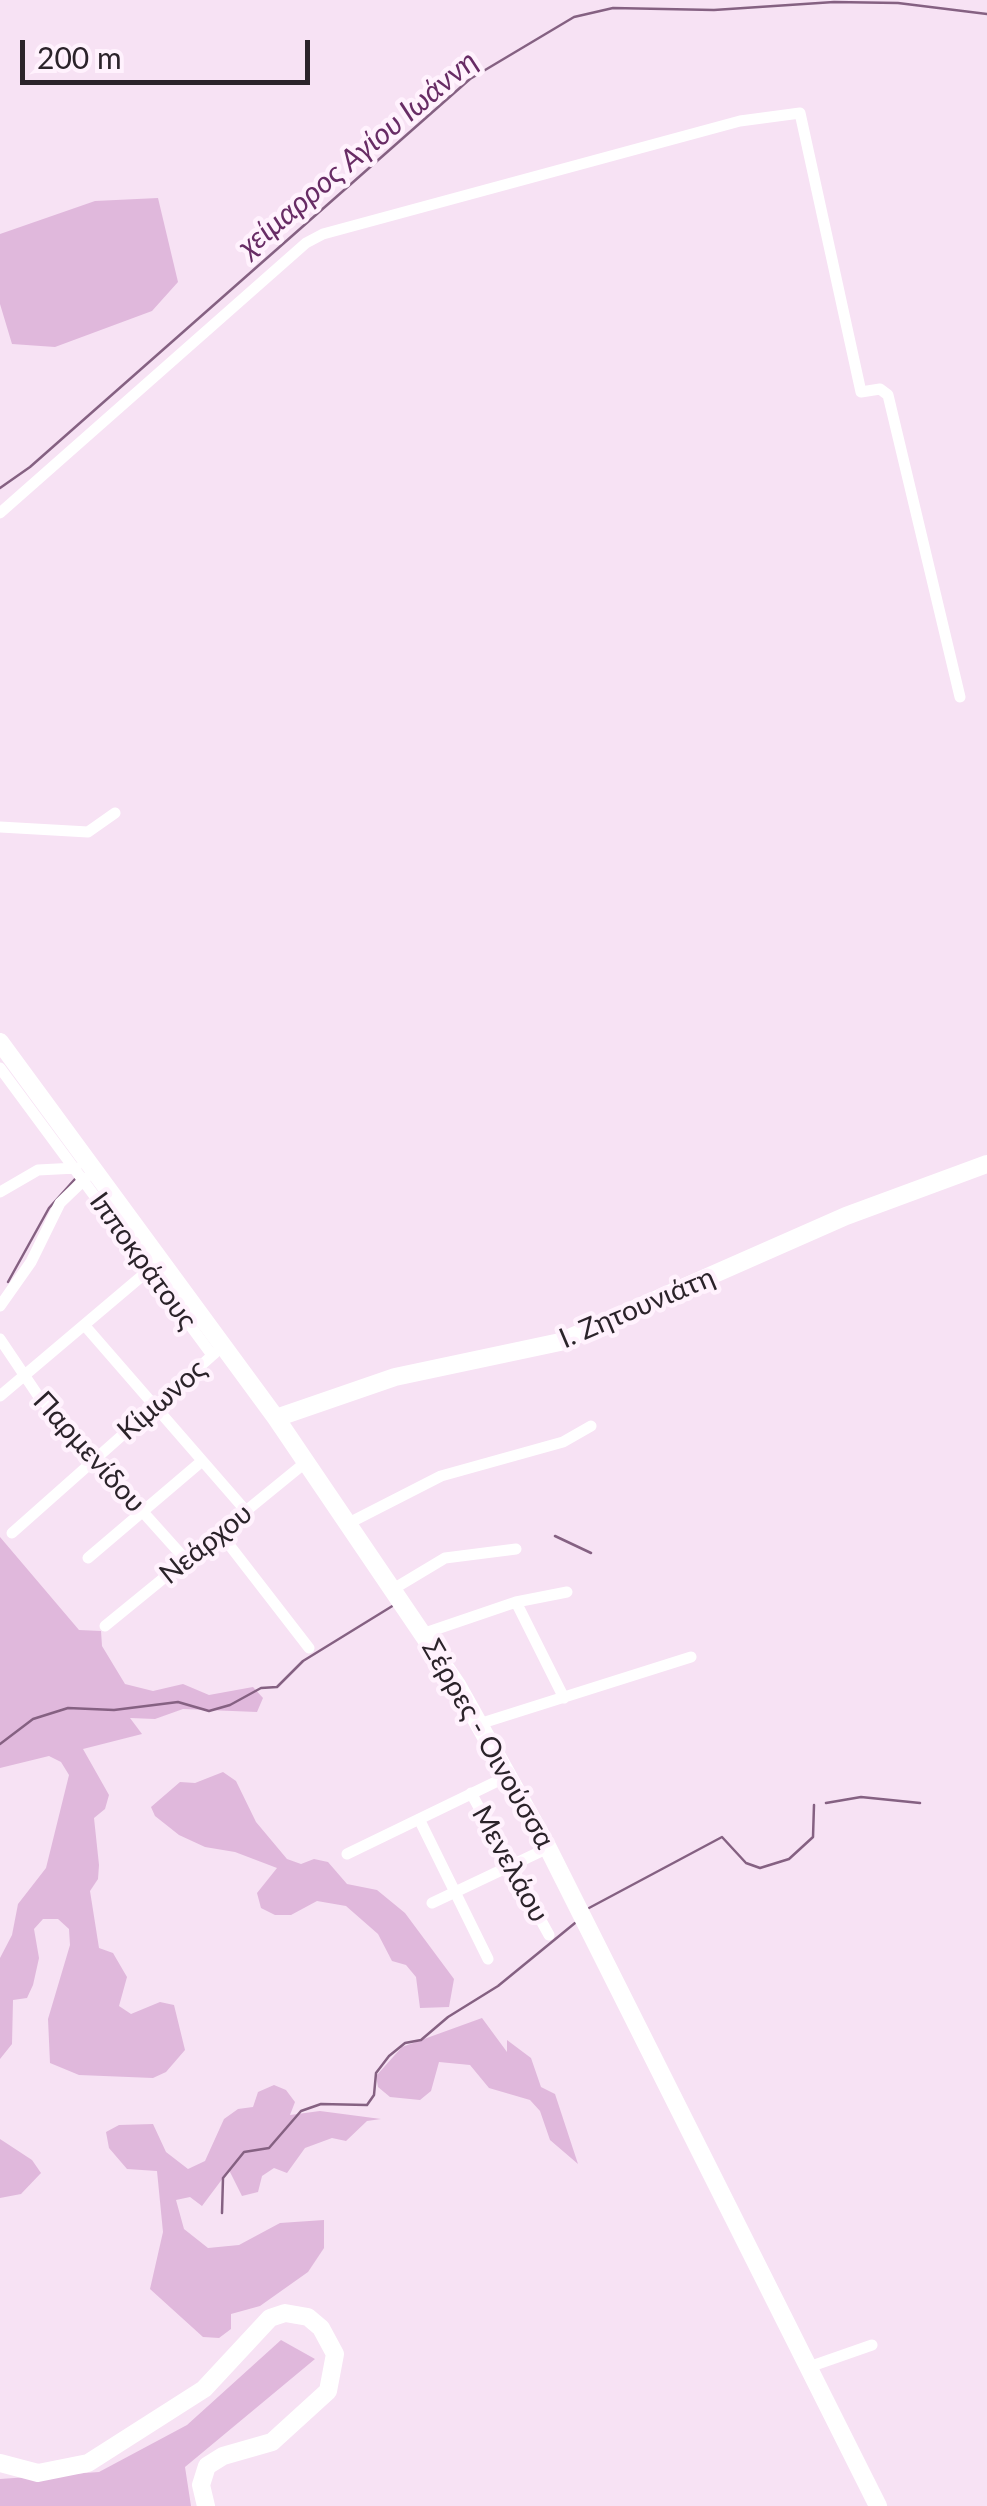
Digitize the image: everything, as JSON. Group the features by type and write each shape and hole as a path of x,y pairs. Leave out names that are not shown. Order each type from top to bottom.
{"street":[{"path":"0,513 306,243 323,234 740,121 800,113 862,392 880,389 888,395 960,697"},
{"path":"0,827 88,832 115,813"},
{"name":"Σέρρες - Οινούσσα","path":"0,1042 89,1176 217,1352 276,1418 425,1633 548,1848 878,2506"},
{"path":"0,1068 73,1167 89,1176 53,1215 10,1296 0,1306"},
{"name":"Ι. Ζητουνιάτη","path":"276,1418 396,1377 560,1342 846,1216 987,1164"},
{"path":"0,1192 38,1170 73,1167"},
{"name":"Ιπποκράτους","path":"89,1176 149,1270 217,1352"},
{"path":"0,1396 149,1270"},
{"path":"0,1286 10,1296"},
{"path":"86,1327 202,1461 266,1516"},
{"name":"Παρμενίδου","path":"0,1339 24,1378 186,1560"},
{"name":"Κίμωνος","path":"12,1532 217,1352"},
{"path":"350,1522 442,1476 563,1442 591,1426"},
{"path":"88,1558 202,1461"},
{"name":"Νεάρχου","path":"105,1626 306,1462"},
{"path":"220,1532 308,1648"},
{"path":"395,1588 445,1558 516,1550"},
{"path":"425,1633 516,1602 567,1592"},
{"path":"516,1602 564,1698"},
{"path":"479,1724 691,1658"},
{"path":"346,1854 508,1776"},
{"name":"Μενελάου","path":"472,1793 549,1935"},
{"path":"419,1818 488,1959"},
{"path":"432,1903 548,1848"},
{"path":"0,2463 38,2472 88,2463 204,2389 270,2318 286,2313 308,2317 320,2328 335,2354 328,2391 279,2438 212,2462 202,2480 206,2506"},
{"path":"810,2367 872,2346"}],"shaded area":[{"path":"158,198 178,282 152,311 55,347 12,344 0,304 0,234 95,201"},
{"path":"0,1537 79,1630 101,1631 102,1646 125,1684 153,1691 183,1684 209,1695 253,1687 263,1698 257,1712 183,1709 155,1719 130,1718 142,1734 83,1749 109,1795 105,1809 94,1818 99,1865 98,1879 90,1891 99,1948 113,1953 127,1977 119,2006 131,2014 160,2002 174,2005 185,2050 166,2072 153,2078 79,2075 50,2063 48,2019 70,1945 69,1929 58,1919 43,1919 34,1929 39,1958 33,1985 27,1998 13,2000 12,2044 0,2059 0,1958 12,1935 18,1904 46,1868 69,1775 61,1762 49,1756 0,1768"},
{"path":"223,1772 236,1781 256,1822 287,1859 301,1864 314,1859 328,1862 347,1884 377,1890 405,1913 454,1979 449,2007 420,2008 416,1977 406,1965 392,1961 378,1934 346,1906 317,1901 291,1915 275,1915 261,1908 257,1893 277,1868 235,1852 205,1847 179,1835 155,1816 151,1807 180,1782 195,1783"},
{"path":"482,2018 507,2052 507,2040 531,2058 541,2087 555,2094 578,2164 550,2140 540,2111 530,2100 489,2088 470,2065 439,2062 431,2091 420,2100 390,2097 378,2087 376,2076 402,2047"},
{"path":"274,2085 286,2090 295,2102 290,2115 320,2111 381,2119 367,2121 346,2141 332,2138 305,2148 287,2173 274,2168 262,2176 258,2192 242,2196 229,2170 202,2206 190,2197 176,2200 184,2229 208,2248 239,2245 280,2223 324,2220 324,2248 308,2272 260,2306 231,2314 231,2329 219,2338 203,2337 150,2289 163,2232 157,2171 127,2169 109,2148 106,2132 119,2125 153,2124 166,2152 188,2169 205,2161 224,2119 238,2109 253,2107 258,2092"},
{"path":"0,2139 32,2160 41,2173 21,2194 0,2198"},
{"path":"281,2340 315,2359 185,2467 191,2506 0,2506 0,2479 99,2472 187,2425"}],"waterway":[{"name":"χείμαρρος Αγίου Ιωάννη","path":"0,488 30,467 470,79 574,17 613,8 714,10 834,2 898,3 987,14"},
{"path":"8,1282 49,1208 75,1179"},
{"path":"555,1536 591,1553"},
{"path":"0,1744 33,1719 68,1708 114,1710 178,1702 209,1711 230,1705 261,1688 277,1687 303,1661 394,1605"},
{"path":"826,1803 861,1797 920,1803"},
{"path":"589,1908 722,1837 746,1863 760,1868 789,1859 813,1837 814,1805"},
{"path":"222,2213 223,2178 244,2152 269,2148 301,2111 321,2104 367,2105 374,2095 376,2073 389,2056 405,2043 421,2040 448,2017 498,1986 575,1923"}]}
